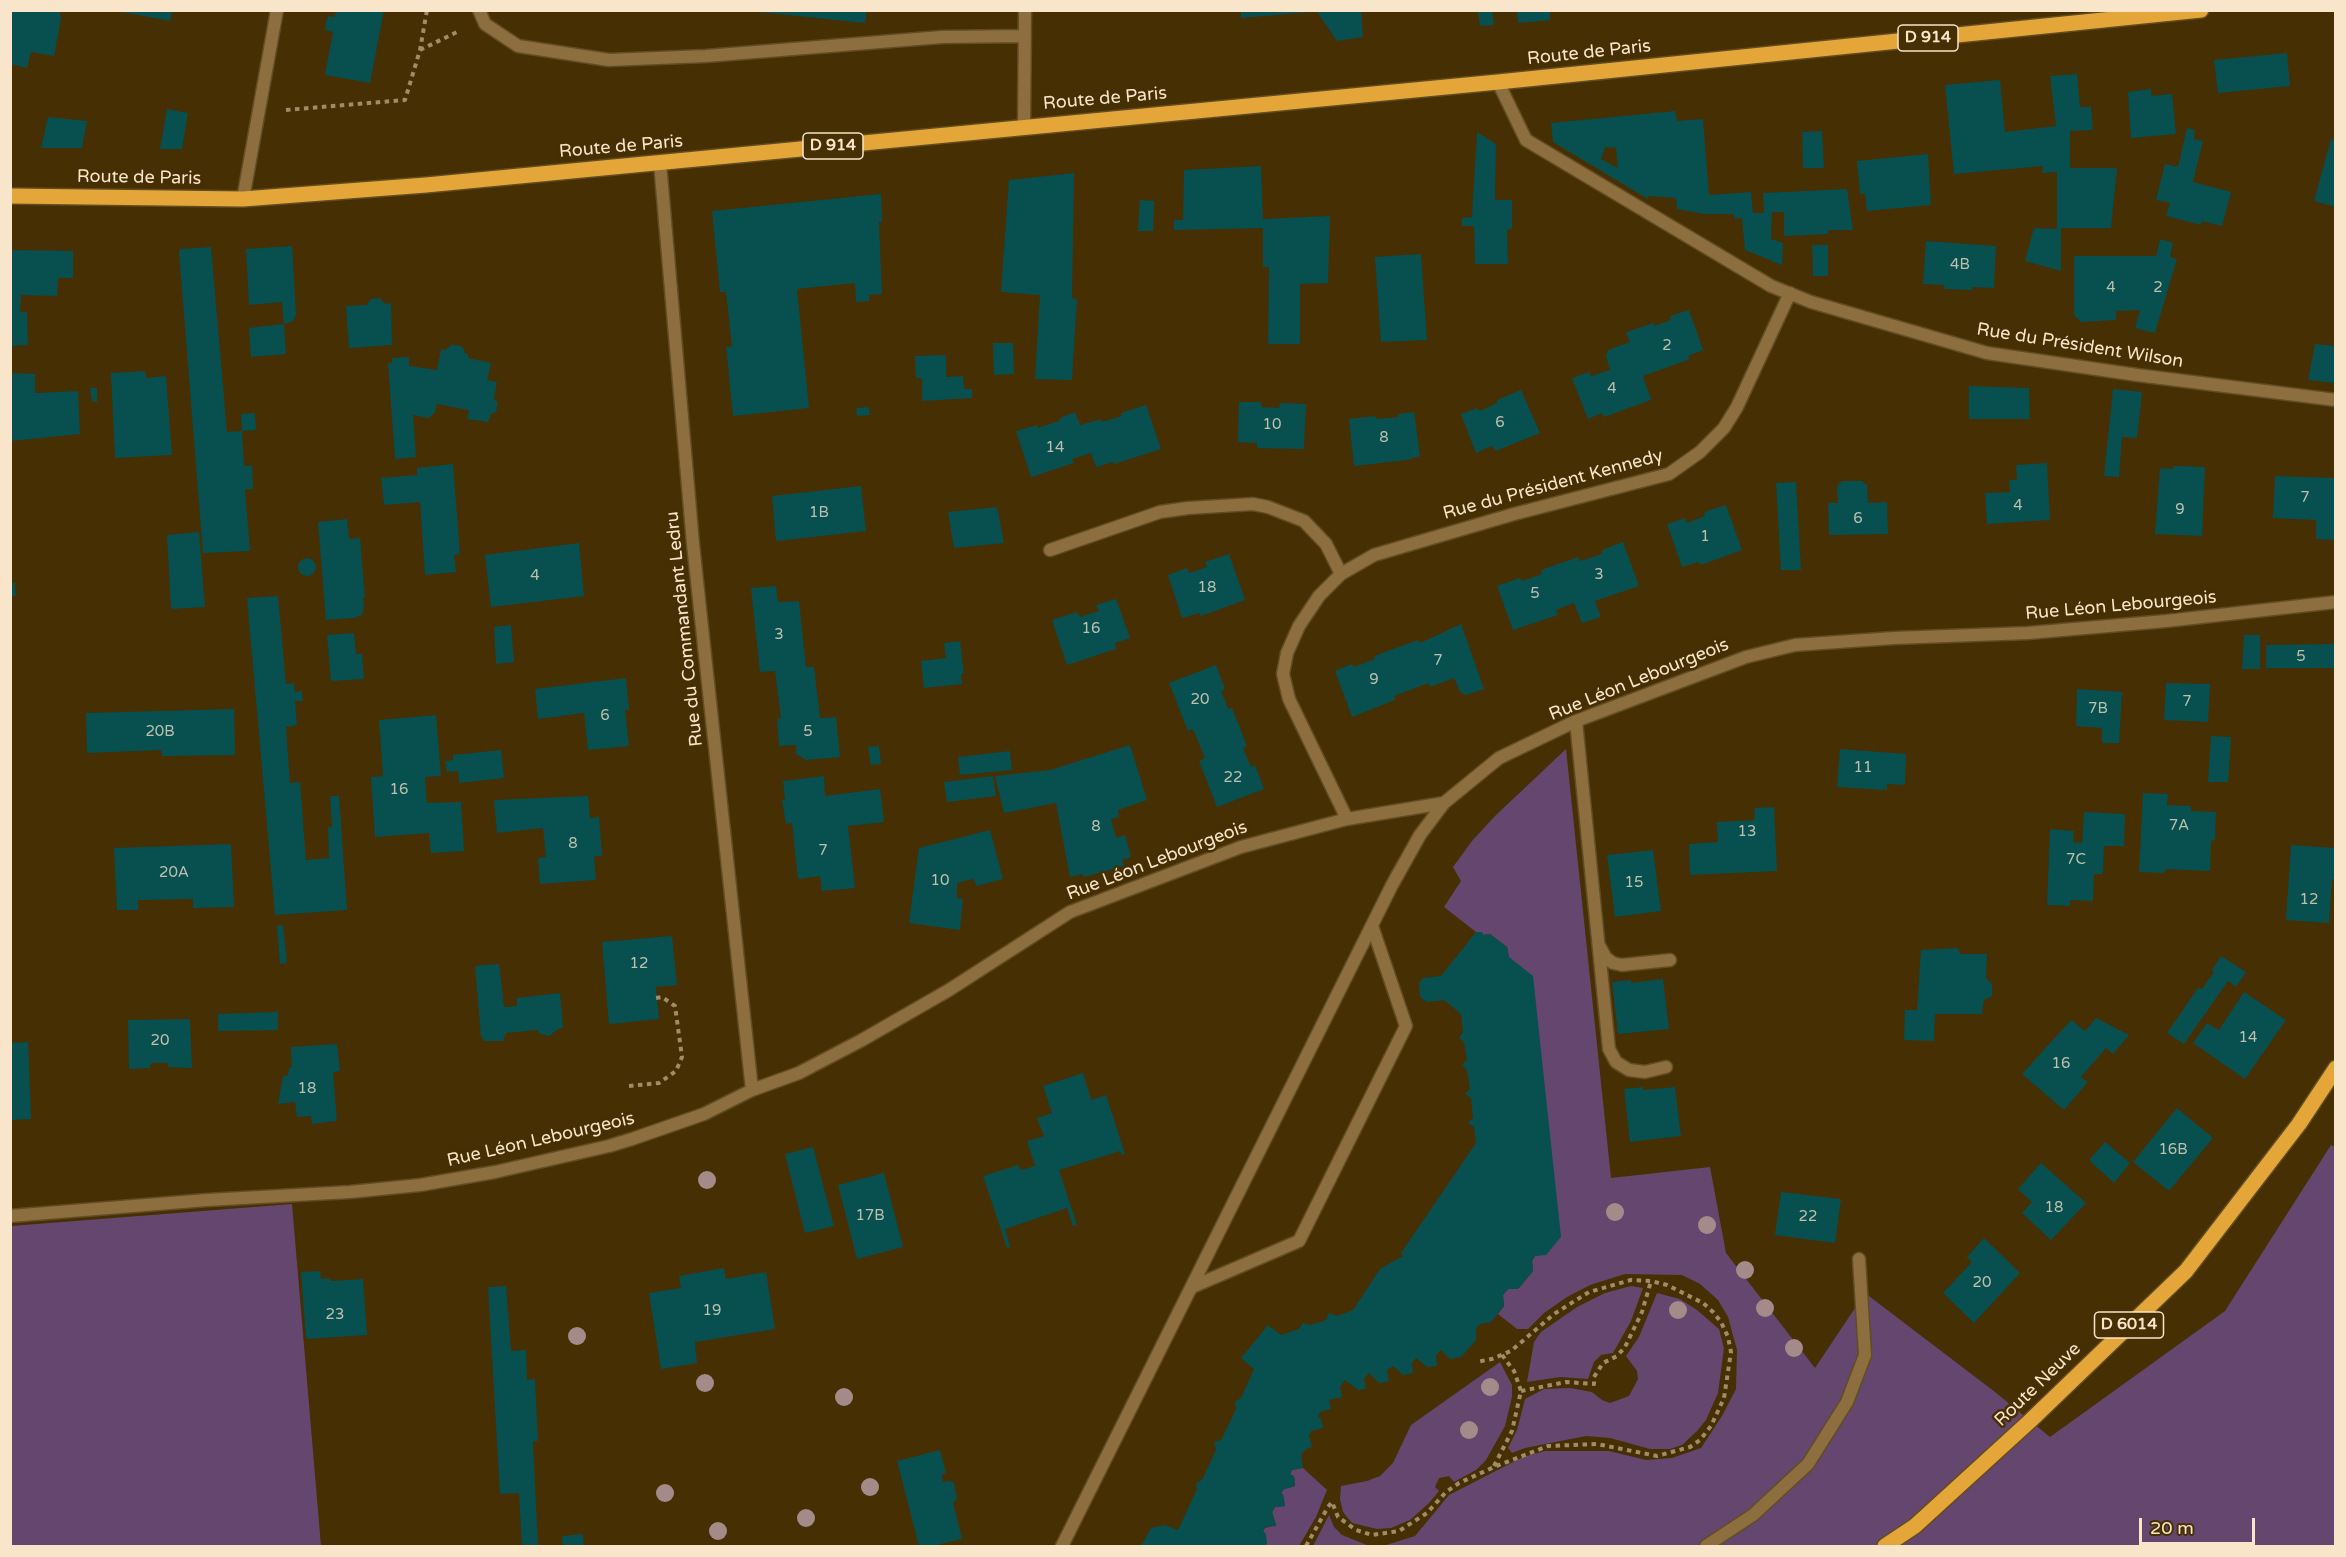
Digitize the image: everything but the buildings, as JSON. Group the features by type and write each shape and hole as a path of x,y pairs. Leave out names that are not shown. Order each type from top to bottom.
{"main road":[{"name":"Route de Paris","path":"10,196 243,198 426,185 1498,82 2201,10"},
{"name":"Route Neuve","path":"1885,1546 1924,1518 2186,1271 2299,1124 2336,1068"}],"street":[{"path":"243,198 277,10"},
{"path":"1024,127 1025,10"},
{"path":"481,15 485,24 518,46 609,60 706,56 942,37 1024,36"},
{"name":"Rue du Président Wilson","path":"1498,82 1526,140 1771,286 1811,302 1987,353 2336,400"},
{"name":"Rue du Commandant Ledru","path":"660,163 693,544 752,1090"},
{"name":"Rue du Président Kennedy","path":"1347,819 1289,699 1283,674 1287,653 1299,626 1319,596 1341,574 1374,555 1514,513 1670,474 1700,452 1724,428 1737,407 1790,293"},
{"path":"1050,550 1160,512 1253,504 1268,507 1304,521 1326,544 1341,574"},
{"name":"Rue Léon Lebourgeois","path":"10,1216 420,1185 495,1172 609,1146 704,1114 752,1090 799,1073 950,990 1070,912 1241,847 1347,819 1444,803 1499,758 1576,721 1746,657 1795,645 1894,638 2028,633 2166,621 2336,602"},
{"path":"1576,721 1609,1049 1616,1062 1629,1070 1645,1072 1666,1067"},
{"path":"1062,1546 1372,926 1420,835 1444,803"},
{"path":"1192,1287 1299,1241 1350,1139 1406,1026 1372,926"},
{"path":"1598,943 1606,958 1622,965 1671,960"},
{"path":"1706,1546 1754,1515 1808,1464 1847,1402 1865,1355 1858,1259"}],"path":[{"path":"258,112 405,100 420,50 427,10"},
{"path":"420,50 481,15"},
{"path":"629,1086 659,1083 676,1071 682,1057 675,1006 662,997 656,998"},
{"path":"1306,1546 1332,1502 1338,1517 1347,1526 1372,1535 1399,1532 1427,1513 1446,1492 1459,1483 1548,1446 1597,1444 1657,1456 1680,1452 1700,1440 1711,1426 1724,1398 1731,1352 1728,1337 1718,1317 1703,1303 1680,1290 1651,1281 1631,1280 1589,1292 1554,1314 1511,1351 1492,1359 1476,1362"},
{"path":"1521,1391 1566,1382 1594,1384 1597,1369 1617,1356 1625,1347 1642,1312 1651,1281"},
{"path":"1494,1467 1512,1431 1521,1391 1514,1371 1502,1355"}],"shaded area":[{"path":"1566,749 1611,1178 1710,1167 1726,1253 1815,1368 1865,1293 2050,1437 2225,1311 2331,1145 2335,1147 2335,1546 1383,1546 1415,1536 1449,1495 1523,1457 1545,1451 1609,1451 1646,1460 1672,1458 1701,1448 1736,1389 1737,1350 1728,1317 1718,1300 1700,1284 1682,1275 1625,1274 1590,1285 1544,1313 1528,1329 1517,1329 1498,1314 1504,1306 1503,1295 1508,1289 1518,1289 1533,1271 1532,1261 1535,1256 1509,957 1507,947 1490,934 1483,935 1481,932 1476,932 1444,907 1461,881 1453,867 1472,841"},
{"path":"292,1204 321,1546 11,1546 11,1226"},
{"path":"1631,1286 1643,1288 1631,1321 1613,1353 1601,1355 1594,1362 1588,1379 1560,1377 1527,1382 1534,1342 1541,1332 1577,1307 1605,1293"},
{"path":"1657,1293 1680,1299 1719,1329 1724,1348 1718,1393 1706,1420 1697,1431 1682,1445 1670,1449 1650,1449 1610,1438 1586,1436 1525,1448 1512,1453 1508,1448 1517,1430 1525,1399 1544,1389 1570,1388 1592,1392 1610,1403 1629,1396 1638,1379 1637,1371 1626,1356 1639,1337"},
{"path":"1500,1362 1512,1385 1512,1397 1505,1426 1486,1460 1476,1470 1454,1482 1449,1476 1439,1478 1435,1487 1439,1491 1410,1520 1391,1528 1377,1529 1352,1523 1343,1512 1340,1499 1341,1486 1380,1476 1393,1463 1411,1425"},
{"path":"1303,1468 1327,1490 1316,1517 1299,1546 1260,1546 1267,1544 1263,1531 1265,1528 1276,1525 1272,1512 1275,1507 1285,1506 1281,1493 1284,1489 1295,1486 1294,1477 1290,1474 1292,1470"},
{"path":"1329,1515 1334,1527 1342,1535 1367,1545 1383,1546 1313,1546"}]}
